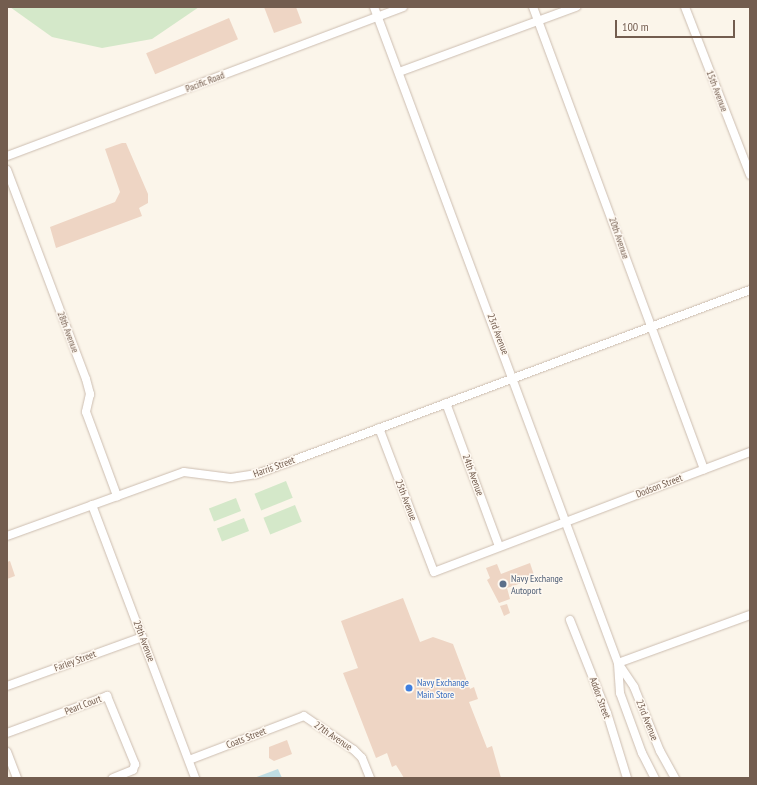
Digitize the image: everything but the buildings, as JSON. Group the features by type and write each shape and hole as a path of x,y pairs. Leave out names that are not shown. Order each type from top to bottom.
{"street":[{"name":"23rd Avenue","path":"374,7 515,377 618,663 634,687 660,751 675,778"},
{"name":"Pacific Road","path":"7,156 403,7"},
{"name":"20th Avenue","path":"533,7 650,327 704,469"},
{"path":"399,72 576,7"},
{"name":"15th Avenue","path":"685,7 750,175"},
{"name":"28th Avenue","path":"7,170 86,379 90,392 86,412 117,496"},
{"name":"Harris Street","path":"7,536 191,470 231,478 257,474 750,290"},
{"name":"24th Avenue","path":"446,403 499,546"},
{"name":"25th Avenue","path":"378,428 434,572"},
{"name":"Dodson Street","path":"434,572 499,546 750,452"},
{"name":"29th Avenue","path":"92,505 195,778"},
{"path":"618,663 750,614"},
{"name":"Addor Street","path":"570,620 607,713 627,778"},
{"name":"Farley Street","path":"7,686 142,637"},
{"name":"23rd Avenue","path":"618,663 620,693 642,753 655,778"},
{"name":"Pearl Court","path":"7,733 107,696 136,764 133,770 113,778"},
{"name":"Coats Street","path":"188,760 304,716"},
{"name":"27th Avenue","path":"304,716 354,750 362,758 370,778"},
{"path":"7,752 9,762 17,778"}],"green space":[{"path":"10,7 199,7 152,39 102,48 52,37"},
{"path":"286,481 293,498 261,510 254,494"},
{"path":"236,498 241,511 214,521 209,508"},
{"path":"295,505 302,522 270,534 263,518"},
{"path":"244,518 249,531 222,541 217,528"}],"water":[{"path":"278,769 282,778 254,778"}],"place":[{"name":"Navy Exchange Autoport","path":"503,584"},
{"name":"Navy Exchange Main Store","path":"409,688"}]}
